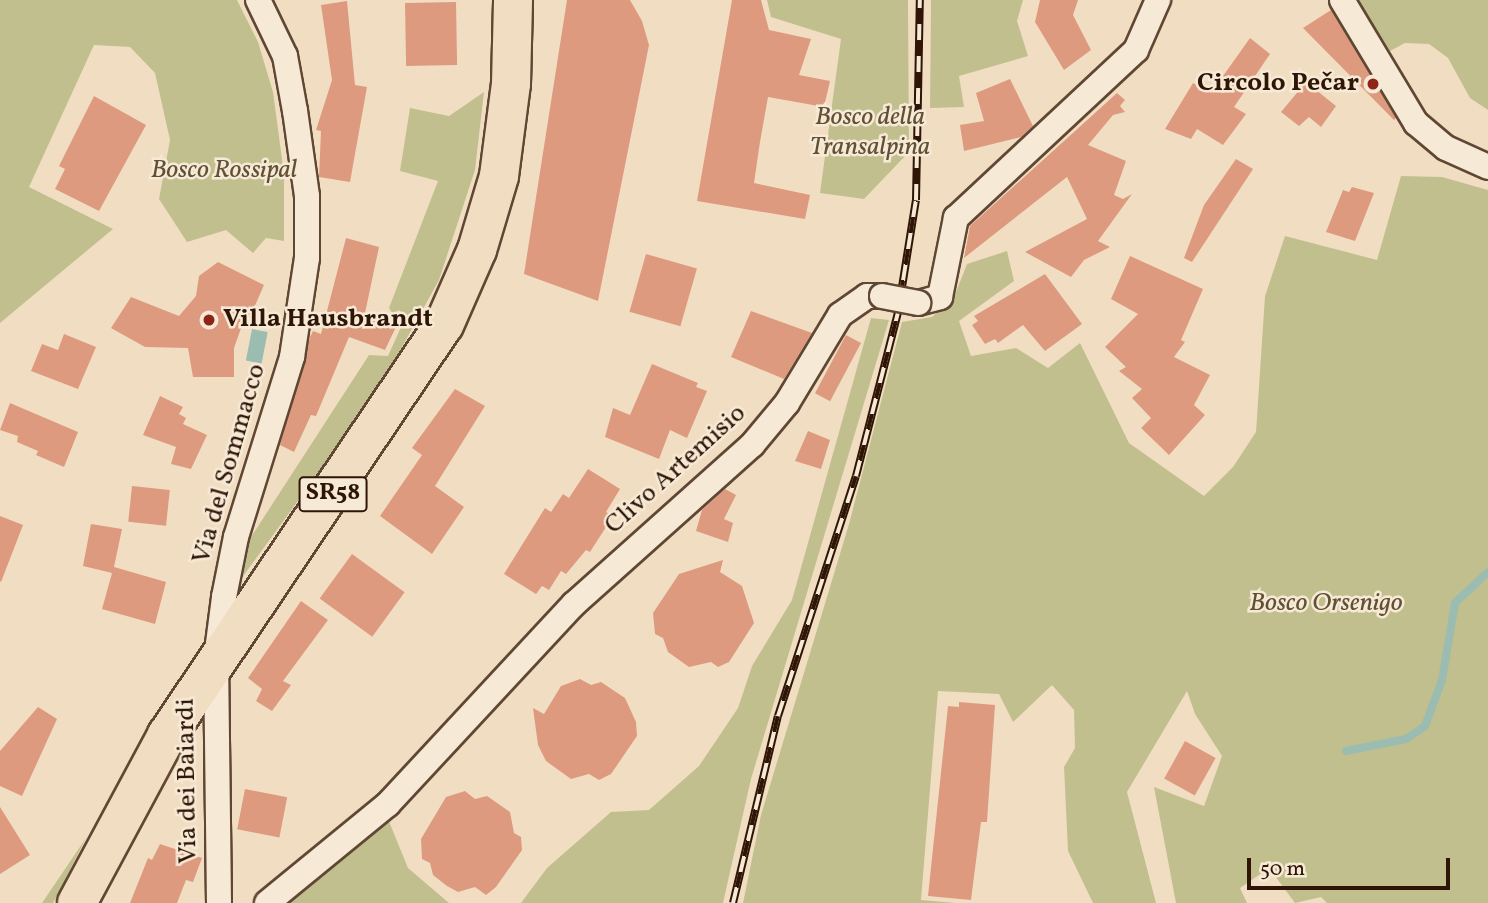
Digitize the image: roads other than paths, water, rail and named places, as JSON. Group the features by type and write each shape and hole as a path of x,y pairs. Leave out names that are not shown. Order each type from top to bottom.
{"main road":[{"name":"SR58","path":"77,903 161,746 216,659 403,391 462,286 490,210 506,141 513,0"}],"street":[{"name":"Via del Sommacco","path":"216,659 236,537 292,358 307,258 307,196 285,56 258,0"},
{"name":"Clivo Artemisio","path":"267,903 388,804 574,604 752,445 787,403 840,315 867,296 918,303 940,297 956,218 1122,66 1136,50 1158,0"},
{"path":"1342,0 1416,123 1446,148 1488,167"},
{"name":"Via dei Baiardi","path":"216,659 219,903"}],"water":[{"path":"252,329 268,332 262,363 246,360"}],"waterway":[{"path":"1346,751 1406,739 1425,726 1442,680 1455,603 1488,572"}],"railway":[{"path":"733,903 778,716 856,476 898,312 916,200 920,0"}],"place":[{"name":"Circolo Pečar","path":"1373,84"},
{"name":"Villa Hausbrandt","path":"209,320"}],"park label":[{"name":"Bosco della Transalpina","path":"870,133"},
{"name":"Bosco Rossipal","path":"224,171"},
{"name":"Bosco Orsenigo","path":"1326,604"}]}
